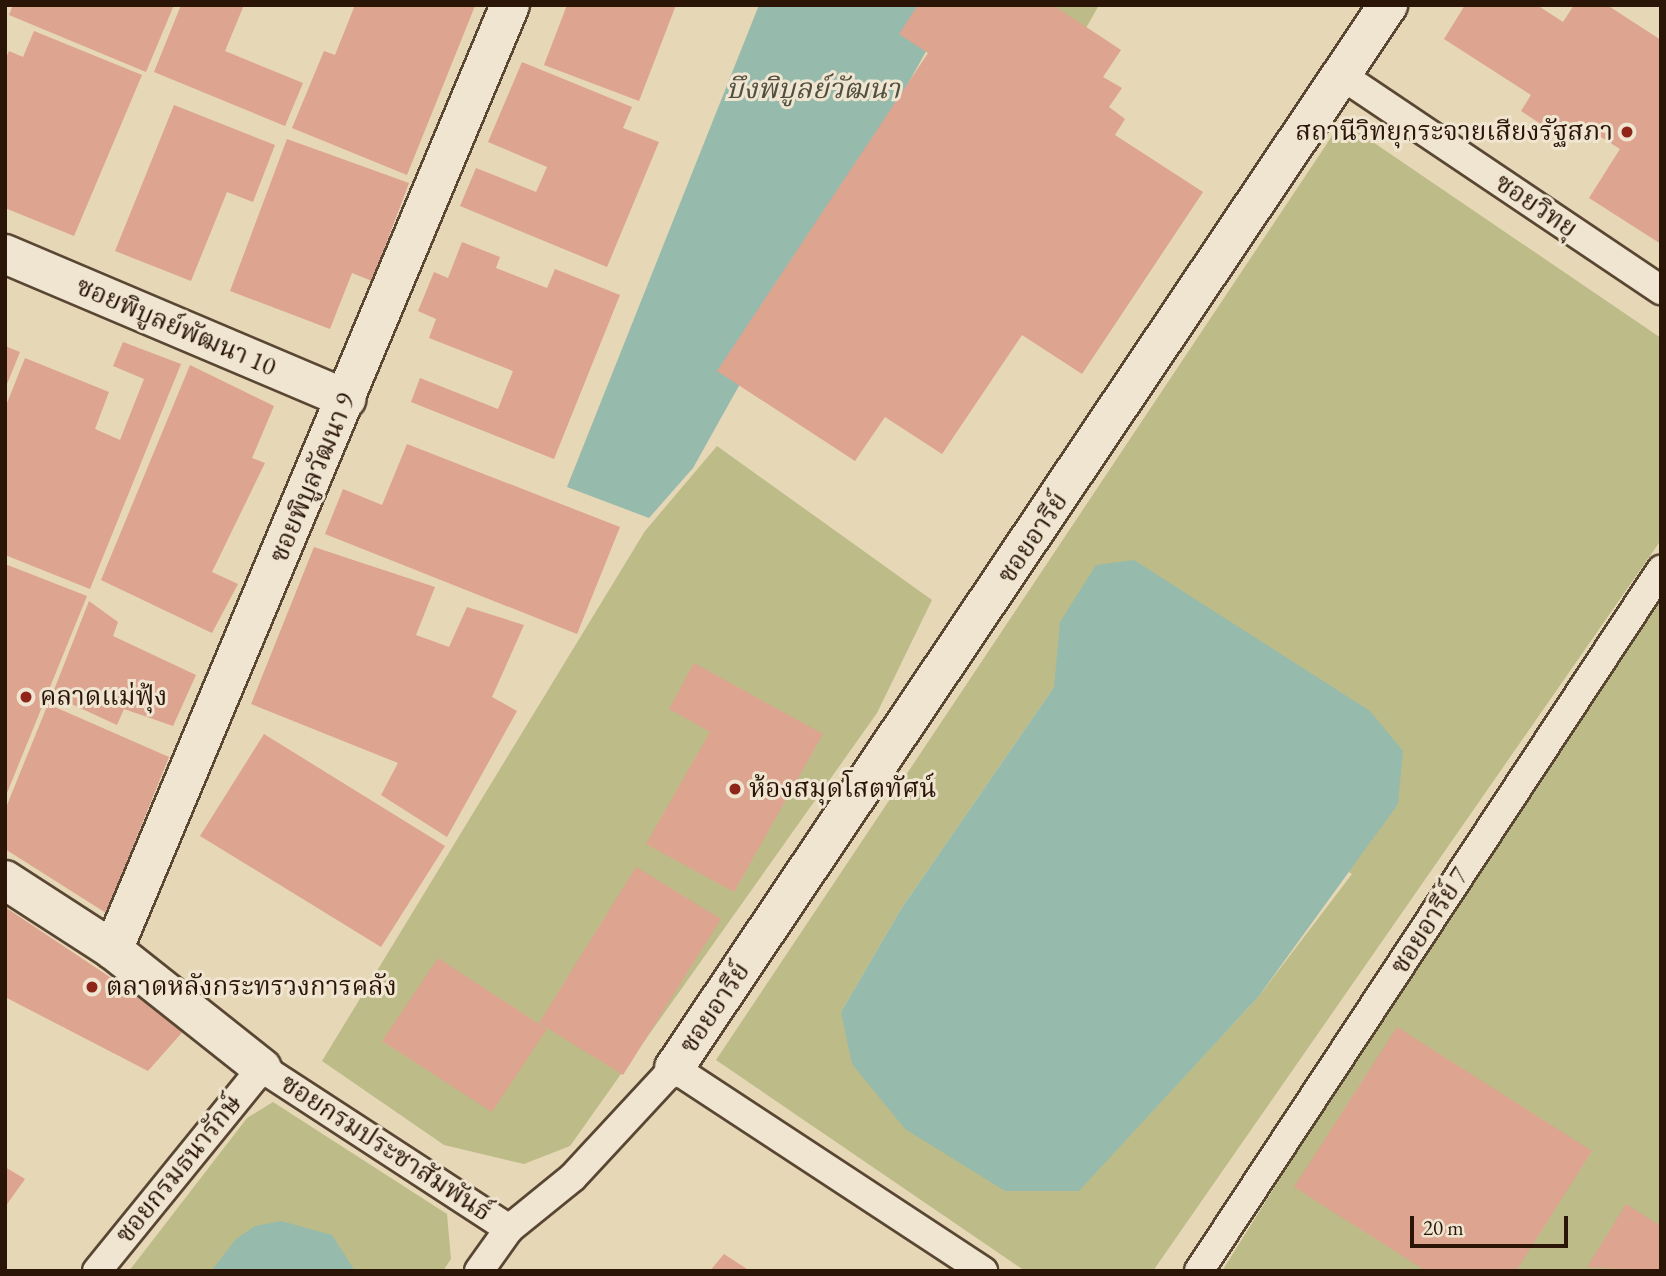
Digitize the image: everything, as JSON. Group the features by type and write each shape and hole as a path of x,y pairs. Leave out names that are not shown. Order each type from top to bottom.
{"street":[{"name":"ซอยพิบูลวัฒนา 9","path":"113,950 347,399 510,5"},
{"name":"ซอยอารีย์","path":"674,1068 1388,5"},
{"name":"ซอยพิบูลย์พัฒนา 10","path":"5,254 347,399"},
{"path":"5,880 113,950 262,1068"}],"lane":[{"name":"ซอยวิทยุ","path":"1341,75 1661,290"},
{"name":"ซอยอารีย์ 7","path":"1199,1271 1661,570"},
{"name":"ซอยกรมประชาสัมพันธ์","path":"262,1068 509,1229"},
{"name":"ซอยกรมธนารักษ์","path":"97,1271 262,1068"},
{"name":"ซอยกรมประชาสัมพันธ์","path":"479,1271 509,1229 573,1177 674,1068"},
{"path":"674,1068 983,1271"}],"shaded area":[{"path":"1030,5 1099,5 1077,44"},
{"path":"1342,121 1661,338 1661,540 1153,1271 1025,1271 716,1060","holes":["1054,687 1352,874 1259,996 1079,1190 1005,1191 841,1012 901,909"]},
{"path":"717,446 932,600 877,713 570,1146 524,1164 444,1145 322,1061 645,531"},
{"path":"1661,571 1661,1271 1222,1271 1421,954"},
{"path":"273,1102 447,1214 451,1259 443,1271 129,1271 247,1118"}],"water":[{"name":"บึงพิบูลย์วัฒนา","path":"759,5 952,5 693,468 649,518 567,487"},
{"path":"1134,560 1370,711 1403,751 1398,804 1259,996 1079,1191 1005,1191 905,1129 852,1064 841,1012 901,909 1054,687 1060,622 1096,565"},
{"path":"281,1221 332,1235 355,1271 211,1271 236,1239 255,1226"}],"building":[{"path":"13,5 174,5 146,72 9,15"},
{"path":"181,5 244,5 225,51 303,83 285,126 154,72"},
{"path":"355,5 475,6 407,175 292,128 324,51 335,55"},
{"path":"567,5 676,5 639,101 544,65"},
{"path":"918,5 1053,5 1121,50 1103,77 1122,88 1109,107 1125,119 1115,135 1203,192 1082,374 1022,335 942,454 885,417 855,461 717,371 928,53 899,34"},
{"name":"สถานีวิทยุกระจายเสียงรัฐสภา","path":"1465,5 1537,5 1563,22 1574,5 1607,5 1661,40 1661,244 1589,198 1620,149 1579,123 1568,142 1521,111 1531,95 1444,39"},
{"path":"34,31 142,75 74,236 5,208 5,60 9,51 23,57"},
{"path":"522,62 632,107 623,128 659,142 607,267 460,206 476,168 536,192 547,167 488,142"},
{"path":"174,105 275,145 253,202 227,192 191,281 115,251"},
{"path":"287,139 409,183 372,281 352,273 330,329 230,291"},
{"path":"462,242 500,257 496,268 547,288 555,269 620,295 554,459 411,402 420,378 498,409 513,371 429,338 436,319 418,311 434,272 448,278"},
{"path":"123,342 181,364 90,589 5,555 5,408 25,358 109,392 95,429 120,440 144,379 113,366"},
{"path":"5,346 20,352 5,389"},
{"path":"190,365 274,406 252,458 265,463 212,572 238,584 212,633 101,580"},
{"path":"407,444 620,527 577,634 325,534 343,489 382,505"},
{"path":"314,547 435,587 416,635 449,647 467,607 524,625 492,697 517,711 447,837 381,795 398,763 251,704"},
{"name":"คลาดแม่ฟุ้ง","path":"5,564 87,596 5,798"},
{"path":"89,601 118,622 113,636 196,675 173,726 124,709 117,725 52,695"},
{"name":"ห้องสมุดโสตทัศน์","path":"694,663 823,734 734,892 646,844 710,732 669,709"},
{"path":"48,704 169,757 106,913 5,849 5,810"},
{"path":"264,734 445,846 381,947 200,836"},
{"path":"636,867 721,919 623,1075 539,1023"},
{"path":"5,907 186,1028 148,1071 5,997"},
{"path":"438,958 547,1029 492,1112 382,1041"},
{"path":"1397,1027 1592,1151 1516,1271 1426,1271 1294,1187"},
{"path":"5,1167 25,1179 5,1207"},
{"path":"1626,1204 1661,1226 1661,1271 1587,1267"},
{"path":"724,1254 750,1271 710,1271"}],"place":[{"name":"สถานีวิทยุกระจายเสียงรัฐสภา","path":"1627,132"},
{"name":"คลาดแม่ฟุ้ง","path":"26,697"},
{"name":"ห้องสมุดโสตทัศน์","path":"735,789"},
{"name":"ตลาดหลังกระทรวงการคลัง","path":"92,987"}]}
